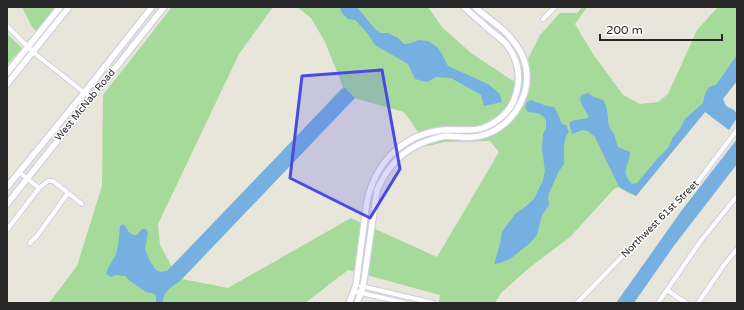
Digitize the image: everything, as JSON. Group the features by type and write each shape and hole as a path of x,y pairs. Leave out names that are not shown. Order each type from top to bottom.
{"street":[{"path":"7,84 60,7"},
{"path":"7,73 69,7"},
{"name":"West McNab Road","path":"7,187 152,7"},
{"name":"West McNab Road","path":"7,204 164,7"},
{"path":"348,303 356,285 368,195 375,176 383,163 392,153 418,136 433,131 483,128 495,122 513,103 519,80 515,59 509,47 464,7"},
{"path":"357,303 362,290 376,190 389,168 398,158 410,149 434,138 446,136 462,138 486,135 499,128 510,119 519,108 527,83 523,56 507,34 475,7"},
{"path":"543,19 555,7"},
{"path":"7,26 30,49 91,98"},
{"path":"511,51 513,41"},
{"name":"Northwest 61st Street","path":"577,303 669,208 693,188 737,130"},
{"path":"19,172 40,188"},
{"path":"7,230 40,188 48,181 53,181 82,204"},
{"path":"30,243 37,236 68,193"},
{"path":"658,303 700,242 737,196"},
{"path":"698,303 737,249"},
{"path":"356,285 362,290 405,303"},
{"path":"353,291 362,290 432,303"},
{"path":"667,290 686,303"}],"highlighted area":[{"path":"382,70 400,169 370,218 290,178 302,76"}],"green space":[{"path":"22,7 57,7 37,32 32,27"},
{"path":"172,7 273,7 239,54 158,224 160,245 172,267 343,87 325,42 311,18 297,7 428,7 442,27 471,53 513,81 530,55 540,35 560,13 577,13 582,7 587,7 575,24 593,54 623,95 640,104 658,102 668,94 697,30 718,7 737,7 737,81 705,112 636,196 619,187 614,189 570,237 529,268 501,293 495,303 439,303 440,295 348,270 305,303 49,303 77,266 102,186 103,95","holes":["354,98 404,112 428,146 444,142 490,141 499,152 437,257 351,218 228,288 182,279"]},
{"path":"7,34 22,48 7,65"}],"water":[{"path":"340,7 357,7 375,29 381,33 388,33 398,38 404,44 419,40 428,41 437,47 448,66 488,84 500,94 502,102 484,106 481,95 451,78 436,77 427,82 415,79 408,64 375,45 368,34 355,20 348,19 342,13"},
{"path":"737,55 737,81 723,99 726,106 734,110 737,114 737,118 729,130 705,112 636,196 619,187 595,137 588,131 583,130 572,134 569,123 589,117 581,103 581,97 588,93 603,100 607,110 609,126 615,136 618,147 630,152 626,175 632,184 637,183 668,148 673,137 680,129 685,119 703,103 705,94 709,87 716,85"},
{"path":"344,87 355,98 181,280 169,289 163,299 163,303 156,303 155,294 146,292 125,276 116,275 111,277 106,274 116,254 120,226 123,224 131,234 134,235 137,235 142,229 146,229 148,232 145,249 150,261 156,270 161,272 167,271"},
{"path":"531,100 554,107 562,124 566,125 569,132 566,136 564,145 564,164 559,171 549,193 549,205 542,215 537,235 529,244 510,259 494,264 502,232 515,214 534,199 543,180 545,171 542,149 546,121 543,116 538,113 528,112 525,107 527,102"},
{"path":"737,139 737,164 673,247 634,303 616,303 682,210"}]}
